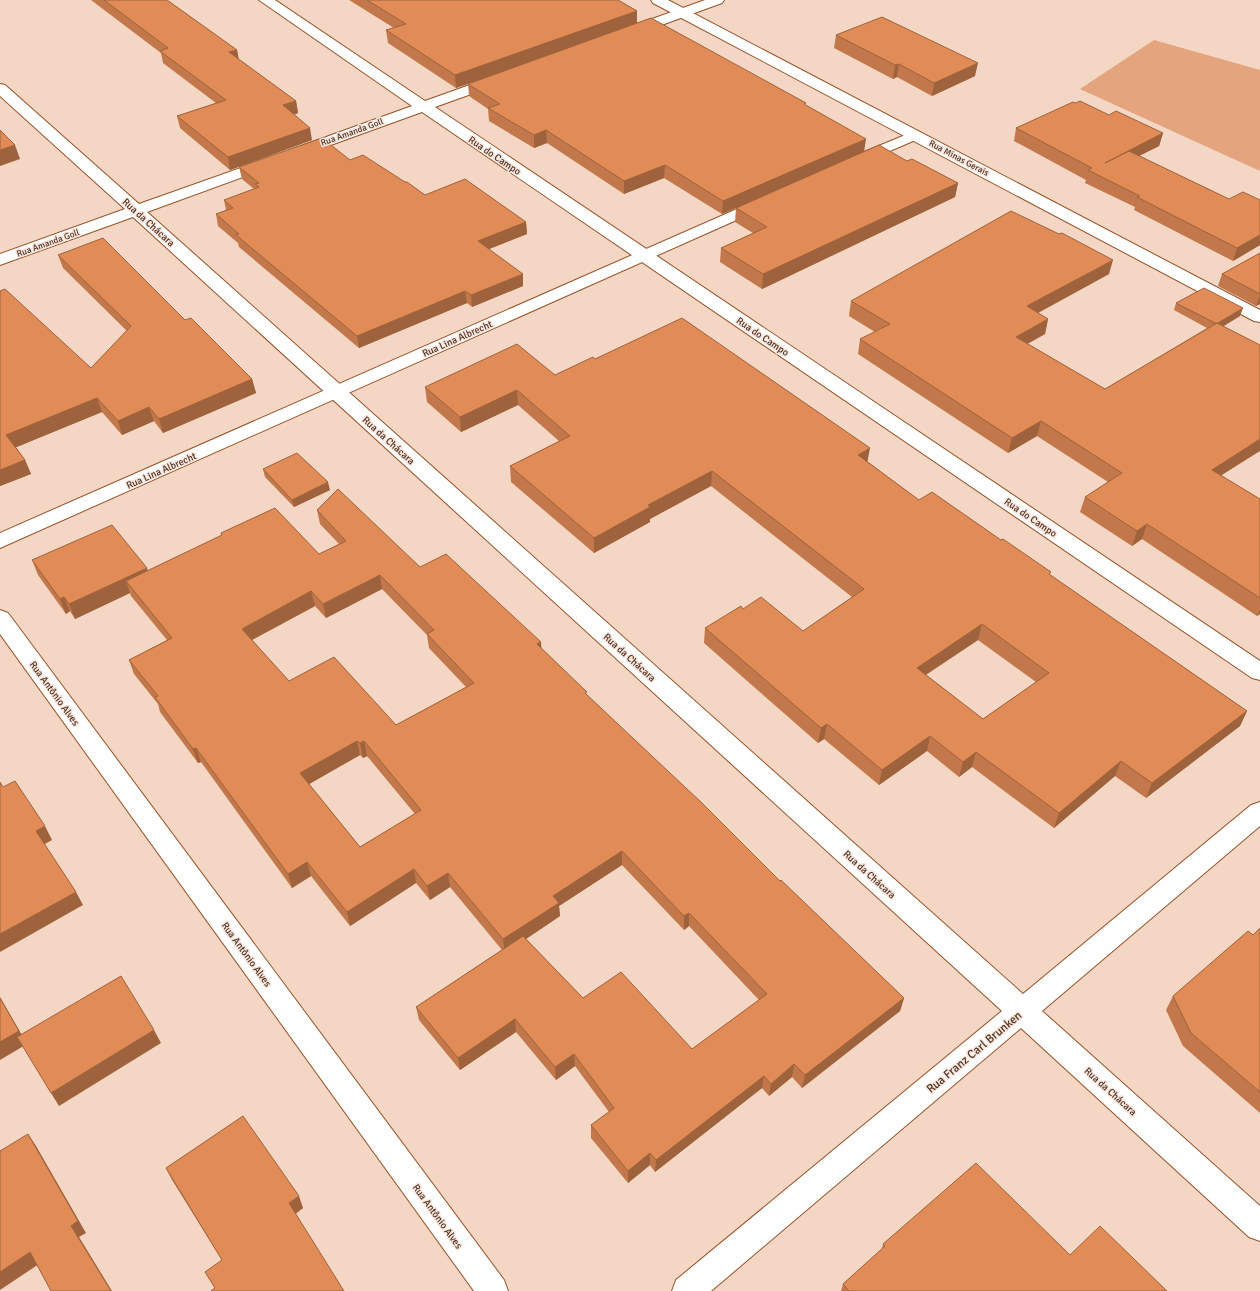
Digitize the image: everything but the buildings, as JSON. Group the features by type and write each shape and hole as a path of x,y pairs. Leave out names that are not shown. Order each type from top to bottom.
{"street":[{"name":"Rua do Campo","path":"266,0 1260,672"},
{"name":"Rua Minas Gerais","path":"658,0 1260,317"},
{"path":"618,36 717,0"},
{"name":"Rua Amanda Goll","path":"0,260 514,74"},
{"name":"Rua da Chácara","path":"0,88 1260,1226"},
{"path":"843,167 915,135"},
{"name":"Rua Lina Albrecht","path":"0,541 779,195"},
{"name":"Rua Antônio Alves","path":"0,618 493,1291"},
{"name":"Rua Franz Carl Brunken","path":"687,1291 1260,812"}],"shaded area":[{"path":"1154,40 1260,70 1260,171 1080,89"}]}
